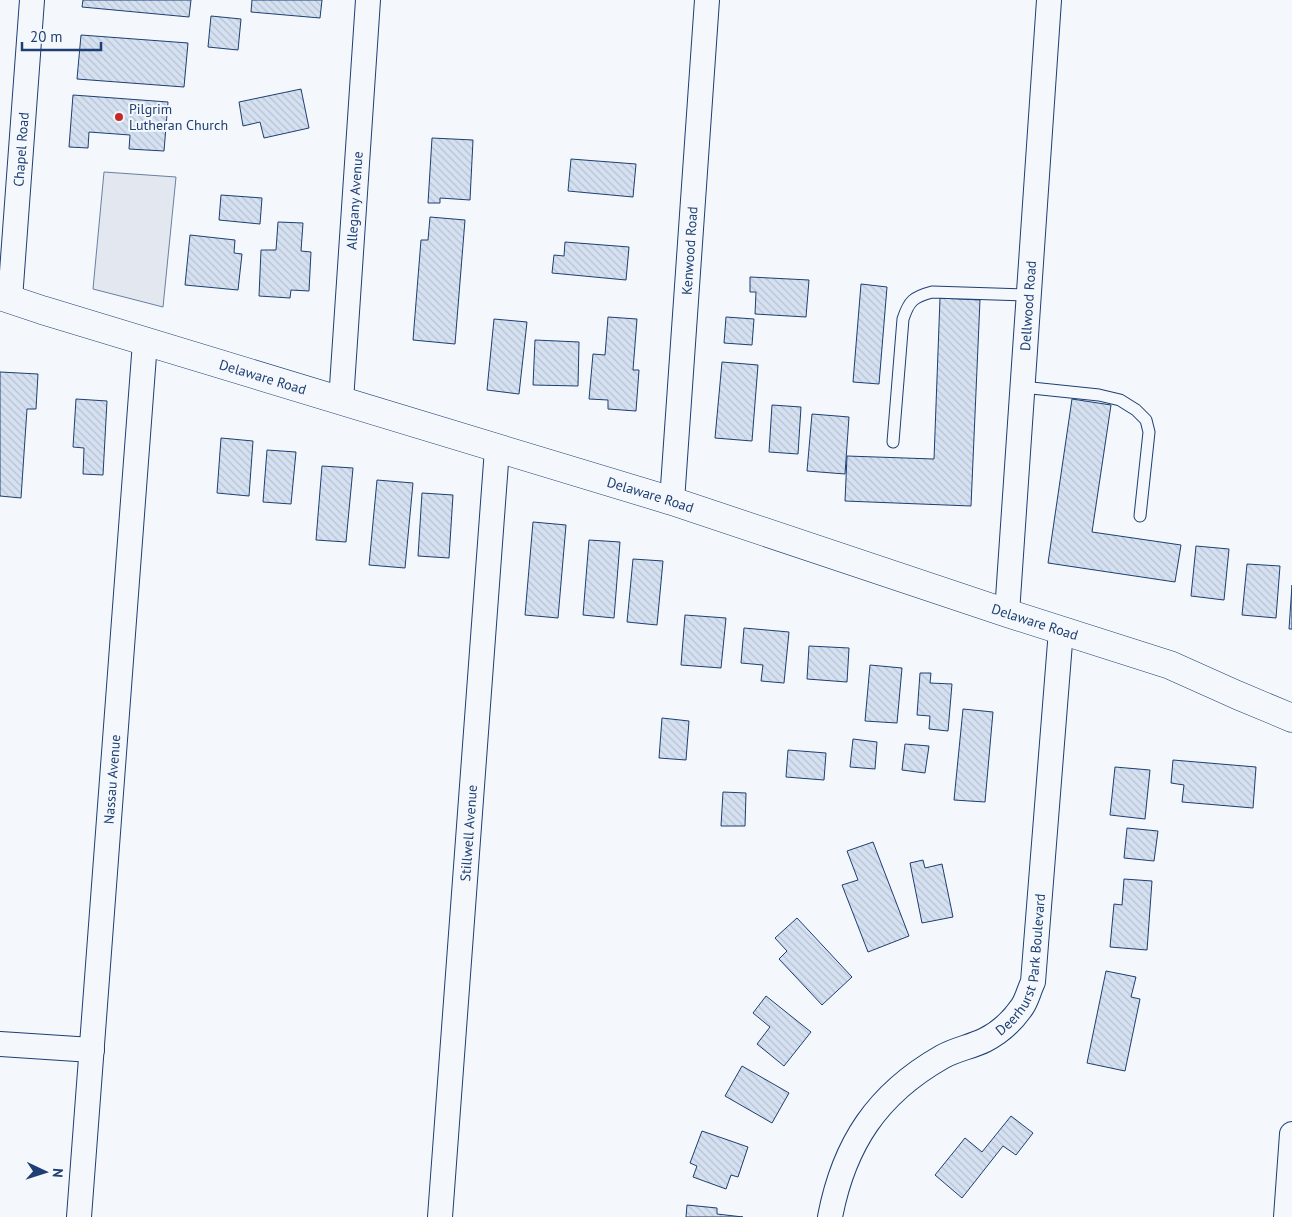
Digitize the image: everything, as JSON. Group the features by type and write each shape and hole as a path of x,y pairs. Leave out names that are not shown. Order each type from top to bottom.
{"street":[{"name":"Chapel Road","path":"5,297 32,0"},
{"name":"Allegany Avenue","path":"341,401 368,0"},
{"name":"Kenwood Road","path":"672,501 707,0"},
{"name":"Dellwood Road","path":"1007,613 1050,0"},
{"name":"Delaware Road","path":"5,297 145,342 672,501 1007,613 1170,665 1237,696 1292,718"},
{"name":"Nassau Avenue","path":"79,1217 145,342"},
{"name":"Stillwell Avenue","path":"440,1217 497,449"},
{"name":"Deerhurst Park Boulevard","path":"830,1217 834,1193 848,1157 866,1124 888,1097 914,1074 945,1056 986,1040 1005,1026 1022,1007 1033,982 1061,630"},
{"path":"0,1044 92,1050"},
{"path":"1286,1217 1292,1134"}],"lane":[{"path":"893,442 902,320 908,305 920,295 932,292 1029,295"},
{"path":"1022,387 1099,395 1120,400 1136,410 1146,420 1149,432 1140,516"}],"shaded area":[{"path":"104,172 176,177 163,307 93,289"}],"building":[{"path":"83,0 191,0 189,17 82,7"},
{"path":"252,0 322,0 320,18 251,12"},
{"path":"211,16 241,19 238,50 208,47"},
{"path":"81,35 188,43 184,87 77,79"},
{"path":"301,89 309,128 264,138 260,122 243,126 239,102"},
{"name":"Pilgrim Lutheran Church","path":"73,95 168,102 164,151 129,149 130,135 89,132 88,148 69,147"},
{"path":"432,138 473,140 470,200 440,198 440,203 428,203"},
{"path":"571,159 636,164 633,197 568,191"},
{"path":"221,195 262,198 260,224 219,220"},
{"path":"430,217 465,220 455,344 413,340 421,240 428,240"},
{"path":"278,222 303,223 301,251 311,252 309,291 291,290 290,298 259,296 261,250 276,250"},
{"path":"190,235 235,240 234,253 242,254 238,290 185,285"},
{"path":"565,242 629,247 626,280 552,273 554,255 564,256"},
{"path":"750,277 809,280 806,317 755,314 756,292 750,292"},
{"path":"861,284 887,287 879,384 853,382"},
{"path":"940,298 980,300 971,506 845,501 847,456 934,459"},
{"path":"608,317 637,319 633,370 639,370 636,411 608,409 608,400 589,399 593,354 605,355"},
{"path":"726,317 754,319 752,345 724,343"},
{"path":"494,319 527,322 519,394 487,390"},
{"path":"535,340 579,342 578,386 533,385"},
{"path":"722,362 758,365 752,441 715,438"},
{"path":"0,372 38,374 36,409 27,409 21,498 0,496"},
{"path":"76,399 107,401 103,475 83,474 84,448 73,447"},
{"path":"1072,399 1111,405 1092,532 1181,545 1175,582 1048,563"},
{"path":"772,405 801,407 798,454 769,452"},
{"path":"812,414 849,417 845,474 807,471"},
{"path":"221,438 253,441 249,496 217,493"},
{"path":"267,450 296,452 291,504 263,502"},
{"path":"322,466 353,468 346,542 316,540"},
{"path":"377,480 413,483 405,568 369,565"},
{"path":"422,493 453,495 449,558 418,556"},
{"path":"533,522 566,525 558,618 525,615"},
{"path":"589,540 620,542 614,618 583,615"},
{"path":"1196,546 1229,549 1224,600 1191,596"},
{"path":"633,559 663,561 657,625 627,622"},
{"path":"1247,564 1280,566 1276,618 1242,615"},
{"path":"1292,585 1292,629 1289,629"},
{"path":"685,615 726,618 721,668 681,665"},
{"path":"744,628 789,632 784,683 761,681 763,665 741,663"},
{"path":"809,646 849,648 847,682 807,679"},
{"path":"870,665 902,668 897,723 865,721"},
{"path":"920,673 931,673 930,683 952,684 948,731 929,729 930,716 917,715"},
{"path":"963,709 993,712 985,802 954,800"},
{"path":"662,718 689,721 686,760 659,758"},
{"path":"853,739 877,742 875,769 850,767"},
{"path":"905,744 929,746 925,773 902,770"},
{"path":"788,750 826,753 824,780 786,777"},
{"path":"1173,760 1256,767 1253,808 1182,802 1184,785 1171,783"},
{"path":"1115,767 1150,770 1145,819 1110,815"},
{"path":"723,792 746,793 745,826 721,826"},
{"path":"1127,828 1158,831 1154,861 1124,858"},
{"path":"873,842 909,936 868,952 842,885 858,880 847,851"},
{"path":"923,860 925,868 942,864 953,917 922,923 910,863"},
{"path":"1124,879 1152,881 1147,950 1110,947 1114,904 1122,905"},
{"path":"797,918 852,977 822,1005 779,959 787,951 775,938"},
{"path":"1106,971 1136,977 1131,997 1140,999 1125,1071 1087,1063"},
{"path":"766,996 811,1032 784,1066 757,1044 770,1027 753,1013"},
{"path":"742,1066 789,1093 772,1123 725,1096"},
{"path":"1011,1116 1033,1133 1016,1155 1003,1146 962,1198 935,1175 965,1138 982,1152"},
{"path":"702,1131 748,1147 738,1177 731,1175 726,1189 693,1177 697,1166 690,1163"},
{"path":"687,1205 717,1208 717,1214 743,1217 686,1217"}],"place":[{"name":"Pilgrim Lutheran Church","path":"119,117"}]}
